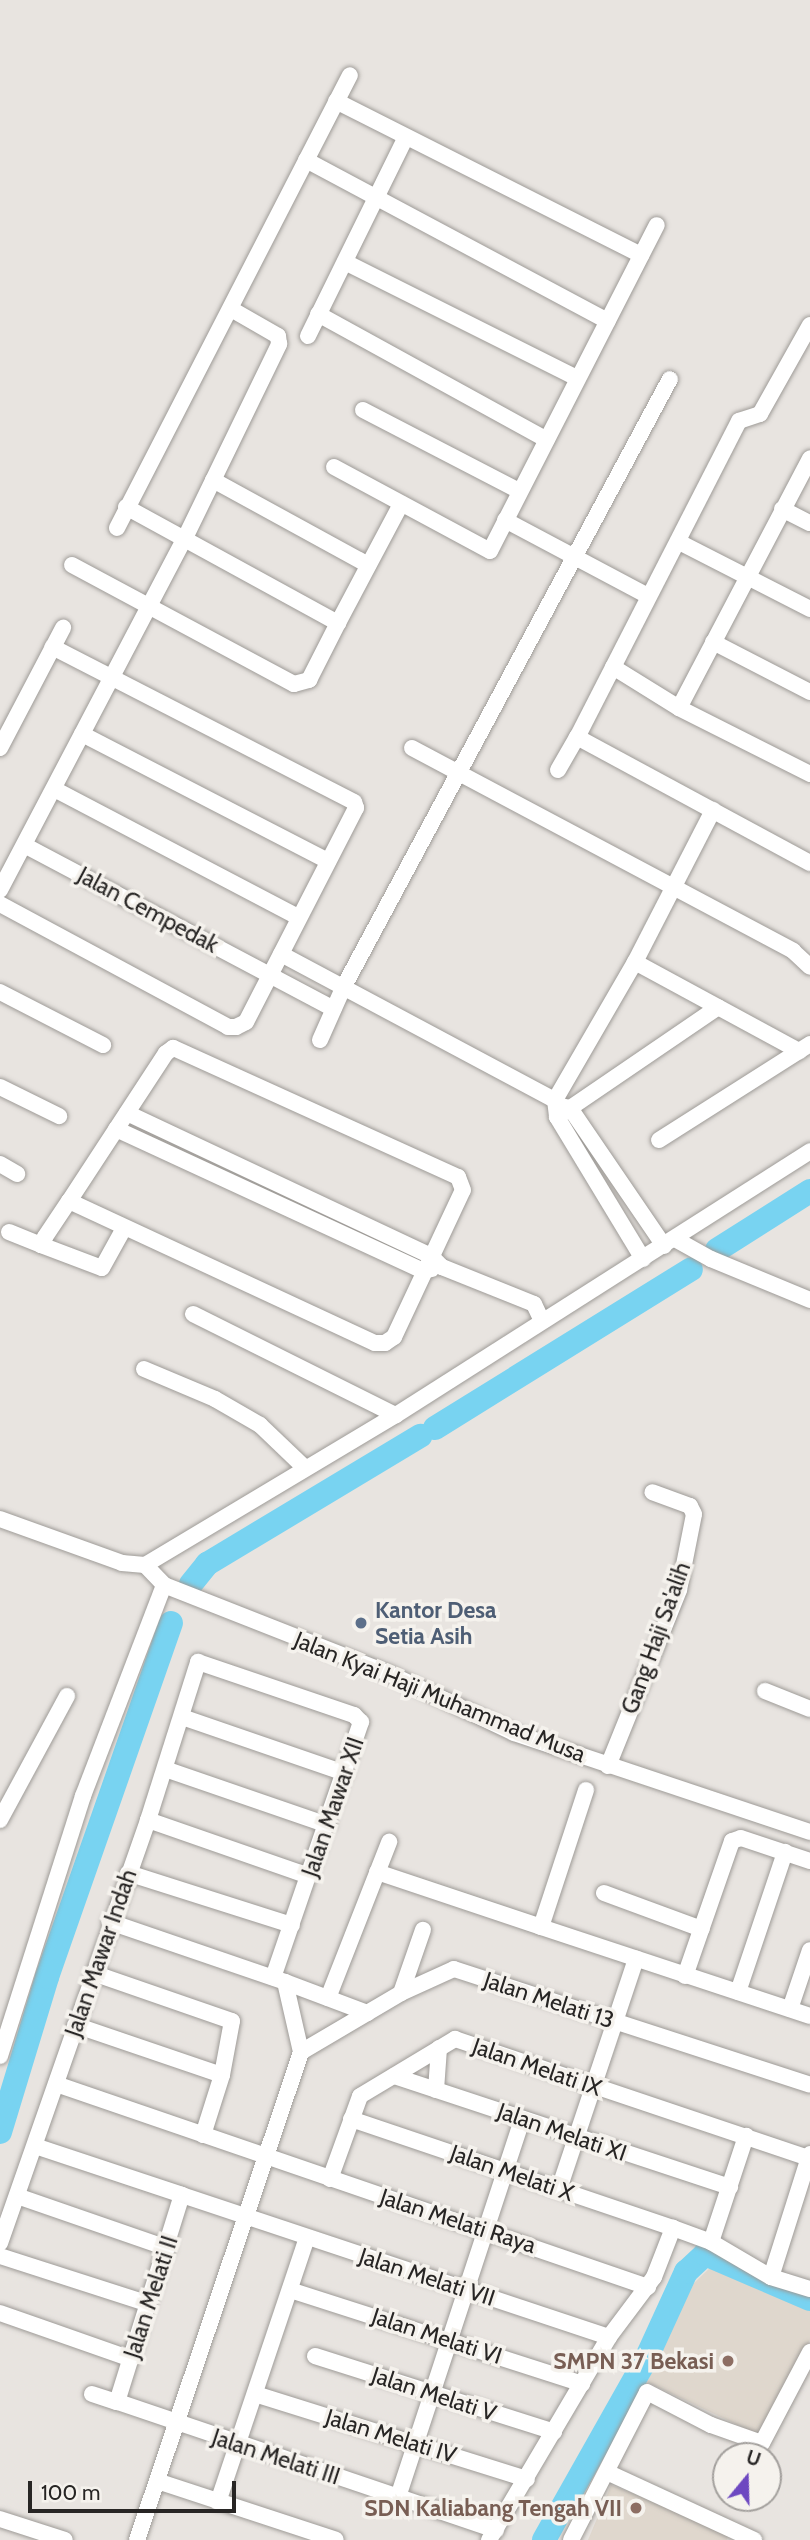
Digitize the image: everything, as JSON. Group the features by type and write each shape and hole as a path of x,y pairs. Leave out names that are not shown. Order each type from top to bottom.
{"street":[{"path":"117,528 350,75"},
{"path":"336,101 405,139 641,255"},
{"path":"307,337 405,139"},
{"path":"306,160 608,321"},
{"path":"334,467 490,551 657,225"},
{"path":"345,262 577,378"},
{"path":"1,884 26,846 56,790 82,734 186,538 279,344 278,336 231,309"},
{"path":"318,314 547,440"},
{"path":"558,770 578,737 739,421 760,414 810,325"},
{"path":"320,1040 344,988 460,776 572,556 670,379"},
{"path":"363,410 519,491"},
{"path":"679,708 810,458"},
{"path":"213,480 368,565"},
{"path":"72,565 294,684 309,680 401,504"},
{"path":"126,507 338,623"},
{"path":"782,509 810,523"},
{"path":"505,520 648,596"},
{"path":"679,542 747,574 810,609"},
{"path":"0,748 63,628"},
{"path":"713,642 810,692"},
{"path":"0,904 228,1027 246,1022 356,808 354,802 111,680 52,647"},
{"path":"613,667 679,708 810,774"},
{"path":"82,734 328,861"},
{"path":"578,737 810,863"},
{"path":"412,748 460,776 793,951 810,967"},
{"path":"56,790 299,917"},
{"path":"560,1108 713,810"},
{"name":"Jalan Cempedak","path":"26,846 334,1009"},
{"path":"793,951 810,954"},
{"path":"281,954 560,1108 670,1242 693,1249 810,1300"},
{"path":"635,962 718,1007 805,1048"},
{"path":"0,992 103,1045"},
{"path":"560,1108 718,1007"},
{"path":"41,1245 69,1201 166,1053 180,1048 458,1177 463,1190 436,1261 423,1271 394,1337 375,1343 122,1230 69,1201"},
{"path":"659,1140 805,1048"},
{"path":"0,1087 59,1116"},
{"path":"560,1108 593,1175 643,1259"},
{"path":"127,1113 436,1261 534,1304 542,1321"},
{"path":"116,1129 423,1271"},
{"path":"0,1519 122,1563 145,1565 396,1415 810,1151"},
{"path":"0,1164 17,1174"},
{"path":"593,1175 610,1167"},
{"path":"267,1199 275,1183"},
{"path":"9,1232 102,1268 122,1230"},
{"path":"194,1314 396,1415"},
{"path":"144,1369 215,1399 260,1425 305,1468"},
{"name":"Gang Haji Sa'alih","path":"608,1766 679,1590 694,1514 690,1506 652,1492"},
{"path":"0,2056 75,1821 169,1588 145,1565"},
{"name":"Jalan Kyai Haji Muhammad Musa","path":"169,1588 392,1675 514,1733 810,1832"},
{"name":"Jalan Mawar Indah","path":"0,2244 110,1922 148,1820 198,1662"},
{"name":"Jalan Mawar XII","path":"198,1662 354,1715 361,1728 292,1925 279,1980"},
{"path":"765,1691 810,1709"},
{"path":"0,1819 67,1696"},
{"path":"182,1717 345,1773"},
{"path":"165,1769 327,1825"},
{"path":"541,1927 586,1790"},
{"path":"148,1820 309,1876"},
{"path":"685,1976 732,1841 741,1838 810,1861"},
{"path":"328,1998 389,1842"},
{"path":"738,1992 785,1852"},
{"path":"377,1872 810,2016"},
{"path":"128,1873 292,1925"},
{"path":"604,1893 702,1929"},
{"path":"110,1922 367,2013"},
{"path":"401,1993 423,1930"},
{"path":"790,2009 810,1950"},
{"path":"559,2189 636,1959"},
{"name":"Jalan Melati 13","path":"301,2052 401,1993 454,1969 810,2085"},
{"path":"93,1973 232,2021 222,2075 203,2135"},
{"path":"137,2540 301,2052 279,1980"},
{"path":"75,2025 222,2075"},
{"name":"Jalan Melati IX","path":"330,2179 360,2096 458,2039 809,2156"},
{"path":"436,2090 439,2048"},
{"name":"Jalan Melati XI","path":"394,2076 730,2188"},
{"name":"Jalan Melati Raya","path":"56,2084 266,2158 489,2230 648,2287"},
{"name":"Jalan Melati X","path":"351,2119 711,2242 771,2277 810,2289"},
{"path":"398,2497 414,2442 489,2230 522,2119"},
{"path":"711,2242 746,2136"},
{"path":"35,2146 245,2216"},
{"path":"771,2277 809,2156"},
{"name":"Jalan Melati II","path":"117,2402 182,2195"},
{"path":"17,2196 167,2248"},
{"name":"Jalan Melati VII","path":"245,2216 610,2337"},
{"path":"493,2535 610,2337 648,2287 673,2228"},
{"path":"218,2501 307,2238"},
{"path":"0,2256 146,2303"},
{"name":"Jalan Melati VI","path":"290,2290 451,2339 582,2384"},
{"path":"0,2313 131,2359"},
{"path":"571,2540 647,2392 755,2444 767,2440 810,2352"},
{"name":"Jalan Melati V","path":"315,2356 554,2432"},
{"path":"92,2394 176,2424"},
{"name":"Jalan Melati IV","path":"256,2394 527,2479"},
{"name":"Jalan Melati III","path":"176,2424 398,2497 493,2535"},
{"path":"607,2472 754,2540"},
{"path":"158,2481 336,2540"},
{"path":"0,2519 65,2540"}],"shaded area":[{"name":"SMPN 37 Bekasi","path":"712,2266 810,2309 810,2340 761,2436 647,2382 693,2284"},
{"name":"SDN Kaliabang Tengah VII","path":"611,2485 730,2531 727,2540 588,2540"}],"waterway":[{"path":"717,1250 810,1191"},
{"path":"435,1428 691,1269"},
{"path":"191,1584 207,1564 420,1436"},
{"path":"0,2132 47,1977 171,1623"},
{"path":"544,2540 647,2357 686,2272 705,2254 810,2299"}],"place":[{"name":"Kantor Desa Setia Asih","path":"361,1623"},
{"name":"SMPN 37 Bekasi","path":"728,2361"},
{"name":"SDN Kaliabang Tengah VII","path":"636,2508"}]}
